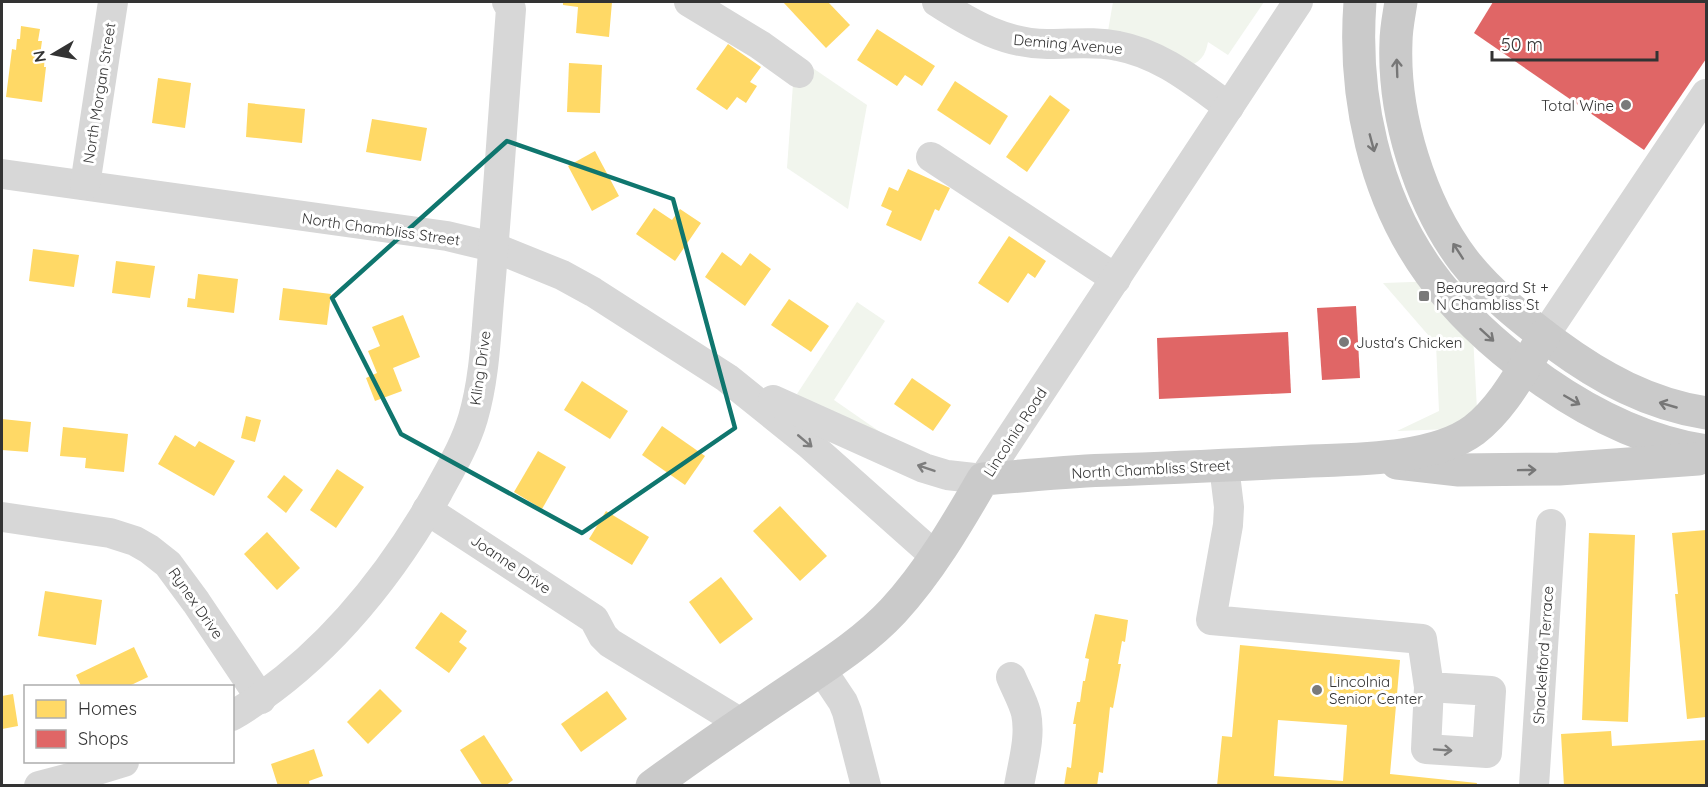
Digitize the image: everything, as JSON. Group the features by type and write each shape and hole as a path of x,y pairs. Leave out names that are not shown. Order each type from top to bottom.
{"main road":[{"path":"1360,2 1358,64 1363,105 1372,143 1386,189 1399,220 1430,273 1482,331 1524,367 1564,395 1607,420 1667,444 1707,451"},
{"path":"1401,2 1396,42 1397,85 1403,121 1413,159 1431,204 1451,240 1479,277 1506,305 1583,364 1624,387 1663,404 1707,413"},
{"name":"North Chambliss Street","path":"984,479 1108,470 1371,458 1432,448 1473,430 1493,412 1508,394 1544,336"},
{"path":"1371,458 1407,465 1460,470 1558,469 1707,459"},
{"name":"Lincolnia Road","path":"652,786 862,639 917,583 984,479"}],"street":[{"name":"North Morgan Street","path":"85,185 113,2"},
{"name":"Kling Drive","path":"234,715 261,699 298,671 365,602 427,510 460,452 481,385 494,248 511,9 507,2"},
{"path":"689,2 760,45 799,73"},
{"name":"Deming Avenue","path":"936,2 988,32 1017,41 1047,45 1089,42 1119,46 1147,54 1174,67 1229,107"},
{"name":"Lincolnia Road","path":"984,479 1298,2"},
{"path":"1544,336 1707,94"},
{"path":"931,157 1116,279"},
{"name":"North Chambliss Street","path":"2,174 447,236 494,248 542,265 583,286 726,378 809,444 935,556"},
{"name":"North Chambliss Street","path":"726,378 800,414 872,443 924,468 984,479"},
{"path":"1224,466 1229,507 1228,525 1211,620 1422,639 1429,687"},
{"name":"Joanne Drive","path":"427,510 594,619 603,636 610,643 741,723"},
{"name":"Rynex Drive","path":"2,517 110,533 135,541 149,549 168,564 261,699"},
{"name":"Shackelford Terrace","path":"1534,786 1551,524"},
{"path":"820,669 843,702 847,712 866,786"},
{"path":"1011,677 1022,702 1028,724 1019,786"},
{"path":"39,786 120,763"}],"highlighted area":[{"path":"507,141 673,199 735,428 582,533 401,434 332,298"}],"shaded area":[{"path":"1113,2 1264,2 1228,55 1208,42 1204,55 1194,64 1108,31"},
{"path":"795,56 867,105 848,209 787,168"},
{"path":"1470,280 1478,428 1397,431 1439,411 1436,344 1383,283"},
{"path":"857,302 885,321 834,400 909,452 901,467 797,394"}],"building: Homes":[{"path":"563,2 612,2 609,37 576,33 578,7 563,5"},
{"path":"783,2 828,2 850,25 826,48"},
{"path":"21,26 40,29 38,41 42,41 40,55 45,55 44,67 46,67 42,102 6,97 12,49 16,50"},
{"path":"877,29 935,66 922,86 905,75 897,86 857,60"},
{"path":"728,44 761,67 750,82 757,86 746,103 737,97 727,110 696,89"},
{"path":"569,63 602,65 600,113 567,112"},
{"path":"158,78 191,83 185,128 152,123"},
{"path":"955,81 1008,116 990,145 937,110"},
{"path":"1050,95 1070,110 1027,172 1006,157"},
{"path":"248,103 305,109 302,143 246,137"},
{"path":"372,119 427,128 421,161 366,152"},
{"path":"595,151 619,196 592,211 568,166"},
{"path":"908,169 950,188 939,211 935,209 921,241 886,225 892,211 881,206 889,187 898,191"},
{"path":"654,208 672,220 680,209 701,223 675,261 636,234"},
{"path":"1009,236 1046,261 1035,278 1028,273 1008,303 978,283"},
{"path":"33,249 79,255 74,287 29,281"},
{"path":"722,252 741,266 750,253 771,269 745,306 705,277"},
{"path":"116,261 155,266 150,298 112,293"},
{"path":"198,274 238,279 234,313 187,307 188,298 195,299"},
{"path":"283,288 331,294 327,325 279,320"},
{"path":"789,299 829,326 811,352 771,325"},
{"path":"403,315 420,357 393,368 402,391 375,401 366,378 377,373 368,351 380,346 372,327"},
{"path":"912,378 951,405 933,431 894,404"},
{"path":"582,381 628,411 610,439 564,410"},
{"path":"246,416 261,420 255,442 241,438"},
{"path":"2,419 31,422 28,452 2,450"},
{"path":"662,426 705,456 685,485 642,455"},
{"path":"63,427 128,434 124,472 85,468 86,458 60,456"},
{"path":"175,435 195,447 199,441 235,461 214,496 158,464"},
{"path":"538,451 566,467 542,509 514,492"},
{"path":"337,469 364,487 336,528 310,510"},
{"path":"284,475 303,490 286,513 267,497"},
{"path":"780,506 827,556 800,581 753,531"},
{"path":"606,511 649,537 632,565 589,539"},
{"path":"1706,530 1706,717 1687,719 1675,594 1678,594 1672,533"},
{"path":"267,532 300,568 277,590 244,554"},
{"path":"1589,533 1635,535 1628,722 1582,720"},
{"path":"721,577 753,619 720,644 689,602"},
{"path":"45,591 102,600 96,645 38,636"},
{"path":"441,612 467,631 459,642 467,648 449,673 415,648"},
{"path":"1095,614 1128,620 1125,642 1122,641 1118,664 1121,664 1113,708 1110,707 1103,773 1099,772 1097,786 1064,786 1067,767 1071,768 1076,724 1073,724 1077,702 1080,702 1083,681 1085,681 1089,659 1085,658"},
{"name":"Lincolnia Senior Center","path":"1240,645 1400,660 1390,774 1477,783 1476,786 1217,786 1222,736 1232,737","holes":["1278,720 1347,725 1343,781 1274,776"]},
{"path":"134,647 148,677 131,685 81,685 76,675"},
{"path":"380,689 402,711 368,744 347,722"},
{"path":"607,691 627,719 581,752 561,724"},
{"path":"13,694 18,726 2,729 2,696"},
{"path":"1611,731 1612,746 1706,740 1706,785 1564,786 1561,734"},
{"path":"484,735 513,780 505,786 483,786 460,750"},
{"path":"314,749 323,776 309,781 310,786 278,786 271,764"}],"building: Shops":[{"name":"Total Wine","path":"1493,2 1706,2 1706,59 1644,150 1474,33"},
{"path":"1356,306 1360,378 1322,380 1317,308"},
{"path":"1288,332 1291,393 1159,399 1157,338"}],"place":[{"name":"Total Wine","path":"1626,105"},
{"name":"Beauregard St + N Chambliss St","path":"1424,296"},
{"name":"Justa's Chicken","path":"1344,342"},
{"name":"Lincolnia Senior Center","path":"1317,690"}]}
